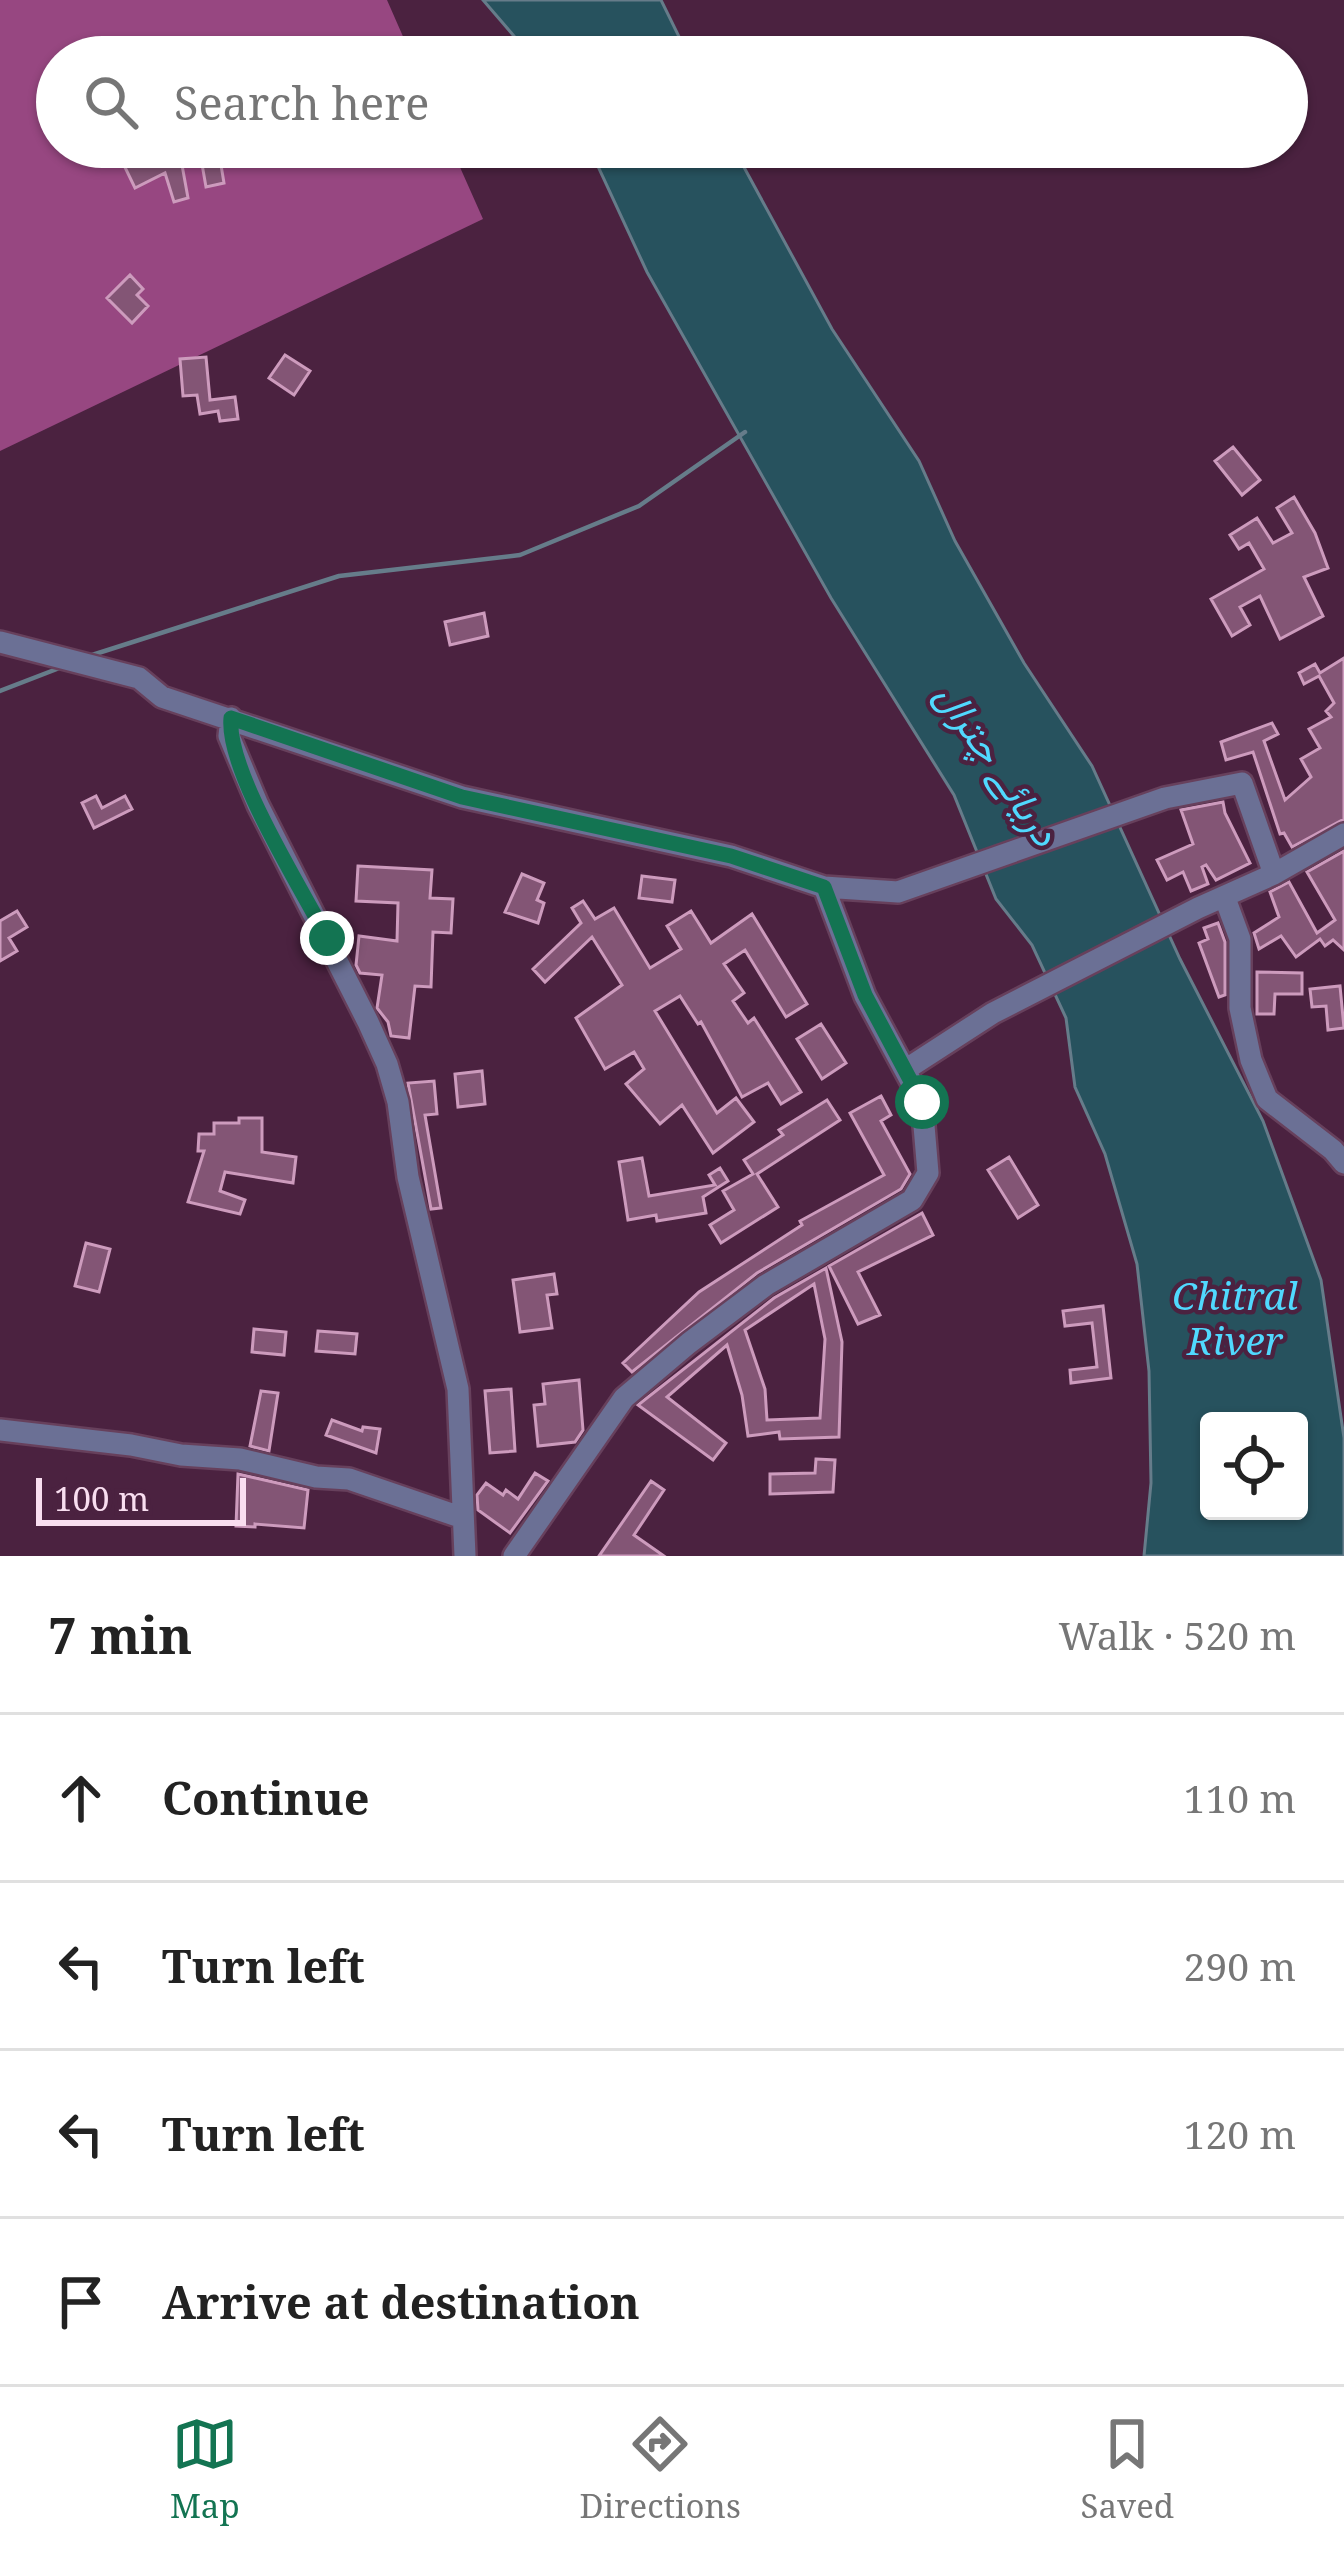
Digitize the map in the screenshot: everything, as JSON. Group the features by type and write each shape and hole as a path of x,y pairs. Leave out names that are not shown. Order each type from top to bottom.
{"street":[{"path":"0,642 139,678 162,697 462,797 731,856 824,887 898,892 1165,798 1242,783 1274,874"},
{"path":"231,718 230,736 258,805 387,1064 398,1102 408,1177 458,1389 465,1556"},
{"path":"905,1070 993,1013 1344,835"},
{"path":"514,1556 624,1398 688,1342 766,1285 912,1200 928,1173 922,1102 865,995 824,887"},
{"path":"1225,898 1240,939 1243,1026 1267,1099 1344,1163"},
{"path":"0,1430 130,1445 181,1456 240,1459 316,1477 349,1479 464,1518"}],"shaded area":[{"path":"0,0 387,0 403,36 36,36 36,168 460,168 483,219 0,451"}],"water":[{"path":"483,0 661,0 679,36 514,36"},
{"name":"Chitral River","path":"599,168 744,168 832,329 919,461 955,541 1024,663 1092,766 1180,959 1263,1121 1321,1280 1344,1438 1344,1556 1144,1556 1151,1483 1149,1371 1137,1264 1105,1154 1075,1087 1066,1018 1032,945 996,899 954,795 831,598 647,272"}],"building":[{"path":"125,168 183,168 188,198 174,202 165,173 135,188"},
{"path":"203,168 222,168 224,183 206,187"},
{"path":"130,275 143,289 137,295 148,306 132,323 107,298"},
{"path":"285,355 310,371 294,395 269,378"},
{"path":"206,357 210,400 235,397 238,419 220,421 218,411 200,414 197,395 183,396 180,359"},
{"path":"1233,447 1260,480 1242,495 1215,461"},
{"path":"1294,497 1328,568 1304,577 1323,616 1280,639 1260,596 1240,607 1250,625 1232,636 1211,599 1264,569 1249,543 1239,549 1230,535 1257,518 1273,543 1292,533 1277,508"},
{"path":"484,613 488,636 450,645 445,622"},
{"path":"1344,658 1344,819 1292,847 1284,833 1280,834 1253,752 1226,760 1221,742 1272,723 1278,734 1264,741 1285,800 1311,777 1301,759 1320,748 1309,729 1331,717 1326,711 1334,703 1319,676 1304,684 1299,673 1315,664 1320,673"},
{"path":"96,796 102,808 125,796 132,809 94,828 82,803"},
{"path":"1223,802 1250,863 1216,880 1206,865 1202,867 1208,884 1191,891 1183,872 1167,880 1157,860 1193,844 1181,810"},
{"path":"1344,851 1344,950 1333,940 1325,946 1320,939 1296,957 1281,936 1259,949 1254,933 1279,917 1270,892 1289,882 1317,933 1335,920 1307,872"},
{"path":"358,866 432,870 430,898 453,899 451,933 433,932 431,987 415,986 409,1038 391,1036 377,1008 382,975 360,973 356,965 359,936 397,941 398,903 356,901"},
{"path":"522,874 544,883 537,900 544,903 538,923 505,912"},
{"path":"642,876 675,880 672,902 639,898"},
{"path":"583,901 595,919 614,908 650,968 681,949 667,926 691,911 711,943 752,914 807,1004 786,1017 745,950 724,964 744,993 733,1001 748,1023 754,1018 801,1092 781,1104 768,1083 742,1097 701,1022 680,996 655,1011 717,1113 736,1098 754,1122 713,1153 682,1105 660,1124 626,1084 644,1069 634,1052 605,1069 576,1018 622,985 592,937 545,982 533,969 581,923 572,908"},
{"path":"17,911 27,927 9,938 17,951 0,961 0,921"},
{"path":"1218,923 1225,942 1225,995 1219,997 1199,943 1208,939 1204,928"},
{"path":"1257,972 1302,973 1302,994 1275,994 1274,1014 1257,1014"},
{"path":"1340,986 1344,1028 1328,1030 1326,1006 1312,1007 1310,989"},
{"path":"821,1024 846,1063 822,1079 797,1039"},
{"path":"482,1071 485,1104 458,1107 455,1074"},
{"path":"434,1081 437,1114 425,1115 441,1208 431,1209 408,1083"},
{"path":"881,1096 891,1115 881,1121 910,1174 901,1189 757,1273 632,1372 623,1363 699,1292 802,1225 800,1221 884,1175 850,1113"},
{"path":"827,1100 840,1120 757,1174 778,1207 721,1243 710,1225 734,1210 723,1191 753,1174 744,1160 783,1135 779,1130"},
{"path":"239,1118 262,1118 262,1152 296,1157 293,1183 225,1172 220,1191 245,1200 240,1214 188,1202 204,1151 198,1151 199,1134 214,1134 214,1123 239,1123"},
{"path":"1009,1157 1038,1205 1018,1218 988,1170"},
{"path":"642,1158 649,1196 715,1185 709,1175 720,1168 728,1181 703,1197 706,1213 628,1220 619,1162"},
{"path":"922,1213 933,1235 858,1272 880,1315 858,1324 829,1266"},
{"path":"86,1243 110,1249 99,1292 75,1286"},
{"path":"826,1268 842,1342 839,1437 780,1439 779,1432 748,1436 727,1345 667,1397 726,1443 713,1460 638,1405 774,1298","holes":["814,1284 825,1339 820,1418 767,1420 765,1389 745,1330"]},
{"path":"554,1274 557,1294 547,1295 552,1328 520,1332 513,1280"},
{"path":"1103,1306 1111,1378 1071,1383 1070,1370 1097,1367 1092,1323 1065,1326 1063,1311"},
{"path":"254,1329 286,1332 284,1355 252,1352"},
{"path":"318,1331 357,1334 355,1354 316,1351"},
{"path":"579,1380 583,1430 575,1442 538,1446 534,1405 545,1404 543,1384"},
{"path":"511,1389 515,1451 490,1453 485,1391"},
{"path":"261,1391 278,1393 269,1451 250,1446"},
{"path":"332,1420 362,1431 363,1427 380,1429 376,1453 326,1435"},
{"path":"816,1459 835,1460 833,1492 770,1494 770,1474 815,1473"},
{"path":"535,1473 548,1481 510,1533 478,1510 477,1495 486,1483 518,1499"},
{"path":"238,1474 308,1490 304,1528 236,1526"},
{"path":"651,1481 664,1490 634,1535 664,1556 599,1556"}],"waterway":[{"path":"89,656 339,576 520,555 639,506 745,432"},
{"path":"0,691 62,667"}],"route":[{"path":"327,938 258,805 230,736 231,718 462,797 731,856 824,887 865,995 922,1102"}],"water label":[{"name":"دریائے چترال","path":"998,764"}]}
